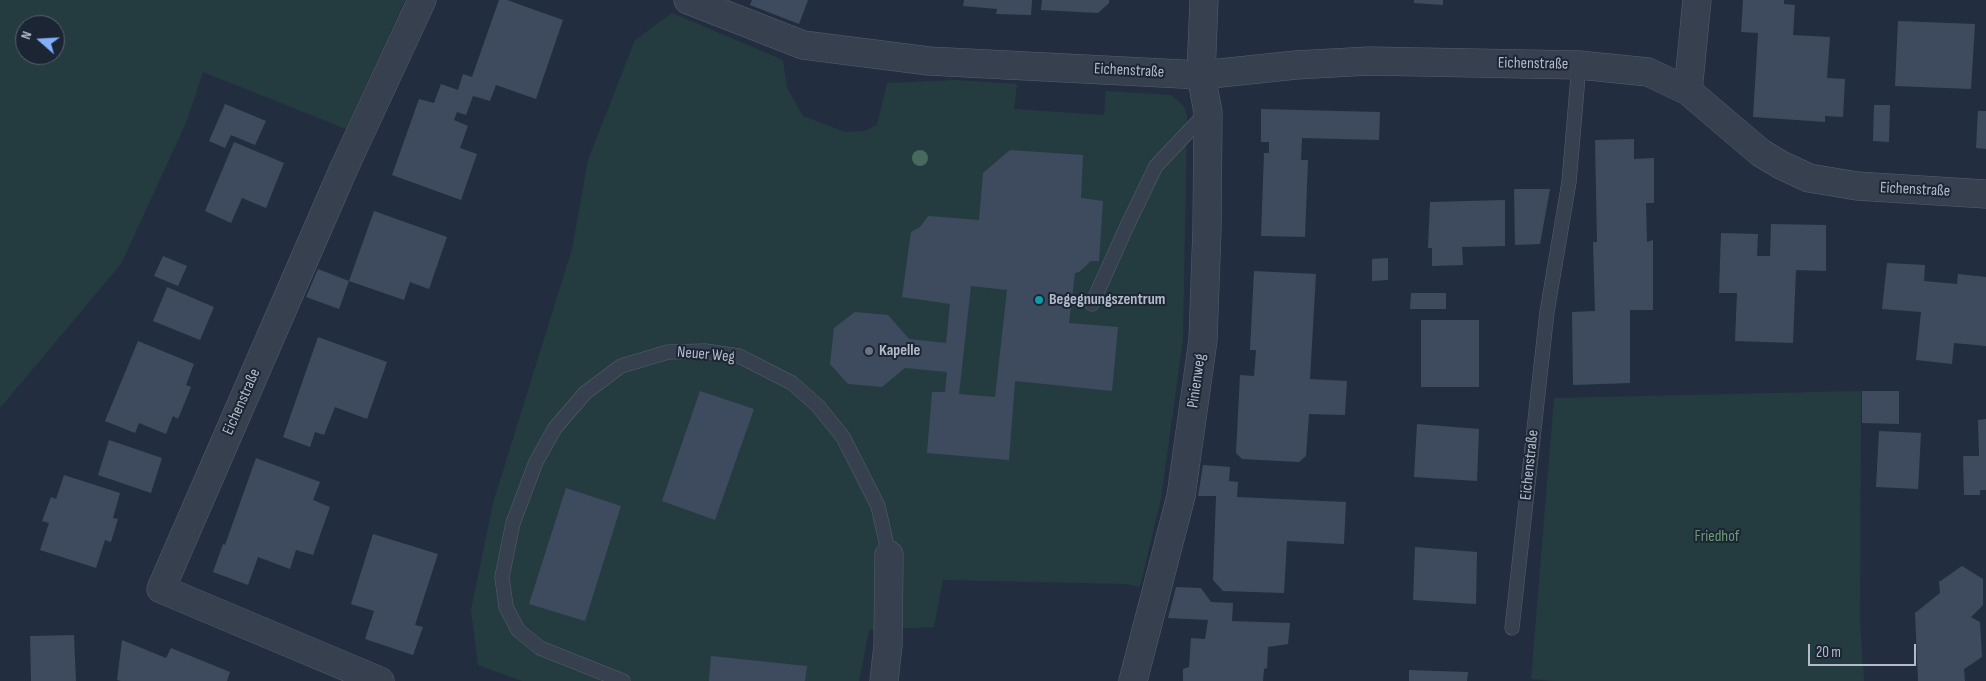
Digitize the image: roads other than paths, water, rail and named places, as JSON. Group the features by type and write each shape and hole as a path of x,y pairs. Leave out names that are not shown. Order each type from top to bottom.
{"street":[{"name":"Eichenstraße","path":"380,681 161,589 344,168 422,0"},
{"name":"Eichenstraße","path":"688,0 803,45 929,61 1201,75 1296,65 1369,61 1579,65 1648,72 1688,91 1761,152 1781,165 1809,178 1857,186 1986,194"},
{"name":"Pinienweg","path":"1133,681 1181,496 1203,340 1207,228 1208,112 1201,75 1204,0"},
{"path":"1688,91 1697,0"},
{"name":"Neuer Weg","path":"884,681 888,645 889,555"}],"lane":[{"name":"Eichenstraße","path":"1512,628 1547,312 1569,182 1579,65"},
{"path":"1092,304 1126,226 1156,166 1208,112"},
{"name":"Neuer Weg","path":"623,681 540,648 518,630 506,607 502,577 513,524 536,462 555,428 585,393 621,366 668,352 705,351 739,356 792,382 818,406 843,436 878,506 889,555"}],"place":[{"name":"Begegnungszentrum","path":"1039,300"},
{"name":"Kapelle","path":"869,351"}],"park label":[{"name":"Friedhof","path":"1717,537"}]}
